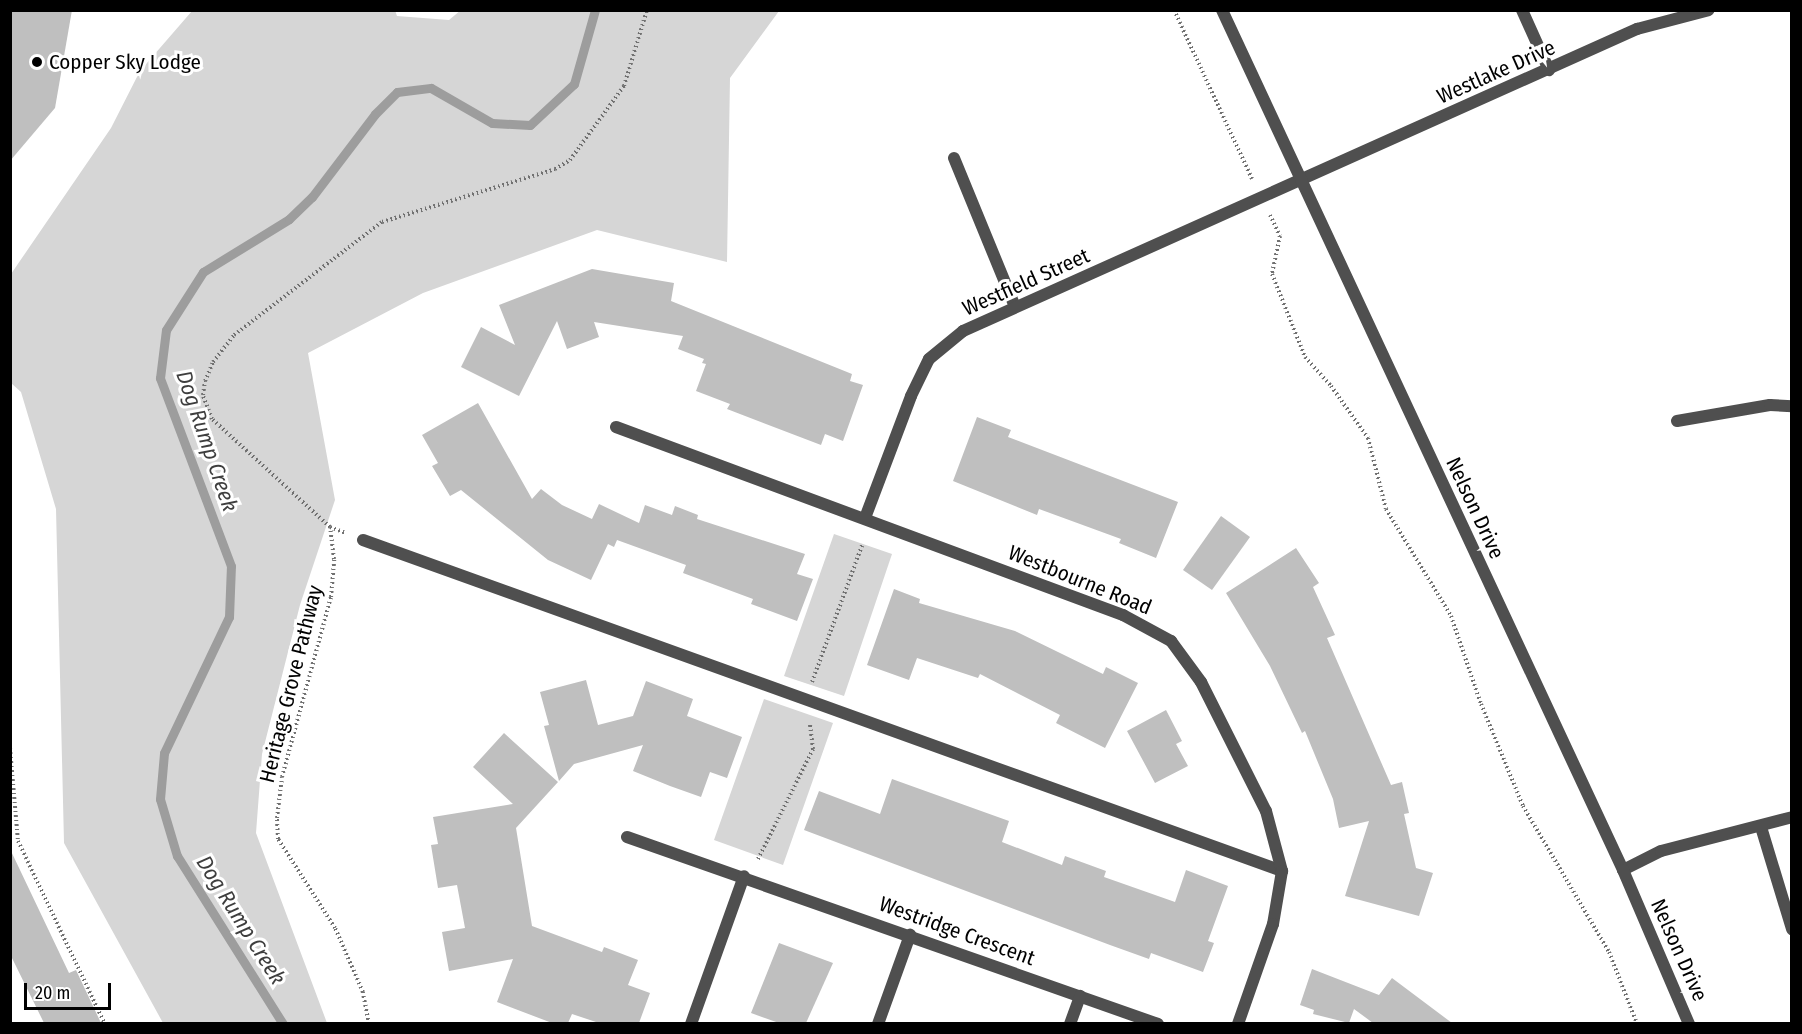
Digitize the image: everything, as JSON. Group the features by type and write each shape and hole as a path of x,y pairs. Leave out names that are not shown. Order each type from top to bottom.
{"street":[{"name":"Nelson Drive","path":"1222,10 1623,870 1689,1023"},
{"path":"1522,10 1549,70"},
{"name":"Westlake Drive","path":"1301,180 1637,29 1709,10"},
{"path":"954,159 1015,307"},
{"name":"Westfield Street","path":"865,518 911,396 929,359 963,331 1301,180"},
{"path":"1677,421 1770,405 1791,406"},
{"name":"Westbourne Road","path":"616,427 1123,615 1171,641 1201,682 1266,811 1282,871 1273,924 1238,1023"},
{"path":"363,540 1282,871"},
{"path":"1623,870 1661,851 1761,827 1791,817"},
{"path":"1761,827 1791,929"},
{"name":"Westridge Crescent","path":"627,837 744,876 1158,1023"},
{"path":"691,1023 744,876"},
{"path":"878,1023 910,935"},
{"path":"1070,1023 1080,996"}],"path":[{"name":"Heritage Grove Pathway","path":"369,1023 363,992 335,928 286,854 278,828 278,796 331,597 334,559 330,527 212,419 203,395 205,381 213,362 234,335 382,222 555,169 570,160 583,147 624,86 646,10"},
{"path":"1174,10 1247,168"},
{"path":"1280,236 1272,274 1305,357 1331,386 1368,438 1386,509 1451,616 1481,704 1522,806 1609,952 1636,1023"},
{"path":"10,748 18,842 105,1023"}],"shaded area":[{"path":"395,10 397,16 449,20 461,10 779,11 730,78 727,262 597,230 423,293 308,353 335,500 300,605 262,754 256,833 327,1023 163,1023 64,843 56,509 21,392 11,383 11,274 111,128 140,71 192,11"},
{"path":"834,534 892,554 844,696 784,676"},
{"path":"764,699 833,723 783,865 714,840"}],"building":[{"name":"Copper Sky Lodge","path":"10,10 72,10 55,108 10,161"},
{"path":"592,269 674,283 671,301 852,374 850,381 863,385 843,441 825,434 821,445 727,409 730,404 696,391 706,364 702,363 704,359 678,349 683,336 594,322 599,337 567,349 557,321 519,396 461,367 481,327 515,345 499,305"},
{"path":"478,403 532,499 541,489 562,505 592,519 599,504 639,523 645,505 672,515 675,506 698,515 697,519 805,554 797,574 813,579 797,621 751,604 753,599 683,573 686,565 617,540 614,547 608,544 591,580 548,560 461,490 450,496 432,466 438,463 422,435"},
{"path":"977,417 1011,430 1008,437 1178,502 1156,558 1119,543 1121,539 1039,509 1037,515 953,481"},
{"path":"1221,516 1250,537 1212,590 1183,570"},
{"path":"1296,548 1319,583 1313,587 1335,635 1327,638 1391,785 1402,782 1409,813 1404,814 1416,868 1433,873 1419,916 1345,896 1369,821 1339,828 1333,799 1305,731 1302,733 1270,666 1226,593"},
{"path":"894,589 920,599 919,603 1015,631 1103,674 1106,667 1138,683 1105,748 1056,723 1060,715 980,674 978,678 917,658 909,680 867,665"},
{"path":"586,680 598,725 633,716 646,681 693,699 687,716 742,737 727,778 710,772 701,797 670,786 633,771 643,745 574,764 559,781 544,726 549,725 540,692"},
{"path":"1166,710 1182,741 1176,744 1188,766 1155,783 1127,731"},
{"path":"504,733 558,782 516,828 532,926 602,952 604,947 638,960 628,985 650,993 639,1023 599,1023 572,1014 568,1023 552,1023 497,1002 513,959 449,971 442,932 465,928 457,885 438,888 431,845 438,844 433,817 513,804 473,767"},
{"path":"892,779 1009,821 1002,842 1062,865 1065,856 1106,871 1104,877 1175,902 1186,870 1228,886 1208,941 1214,943 1203,972 1151,953 1149,959 804,830 819,791 880,814"},
{"path":"10,849 69,973 76,970 101,1023 44,1023 10,954"},
{"path":"779,943 833,963 806,1023 779,1023 751,1013"},
{"path":"1312,969 1379,995 1392,978 1452,1023 1373,1023 1354,1009 1349,1023 1313,1014 1314,1010 1300,1005"}],"waterway":[{"name":"Dog Rump Creek","path":"283,1024 177,856 160,799 164,753 229,617 231,566 160,378 166,330 203,272 289,219 312,197 375,114 397,92 431,88 492,123 530,125 574,84 595,10"}],"place":[{"name":"Copper Sky Lodge","path":"37,62"}]}
